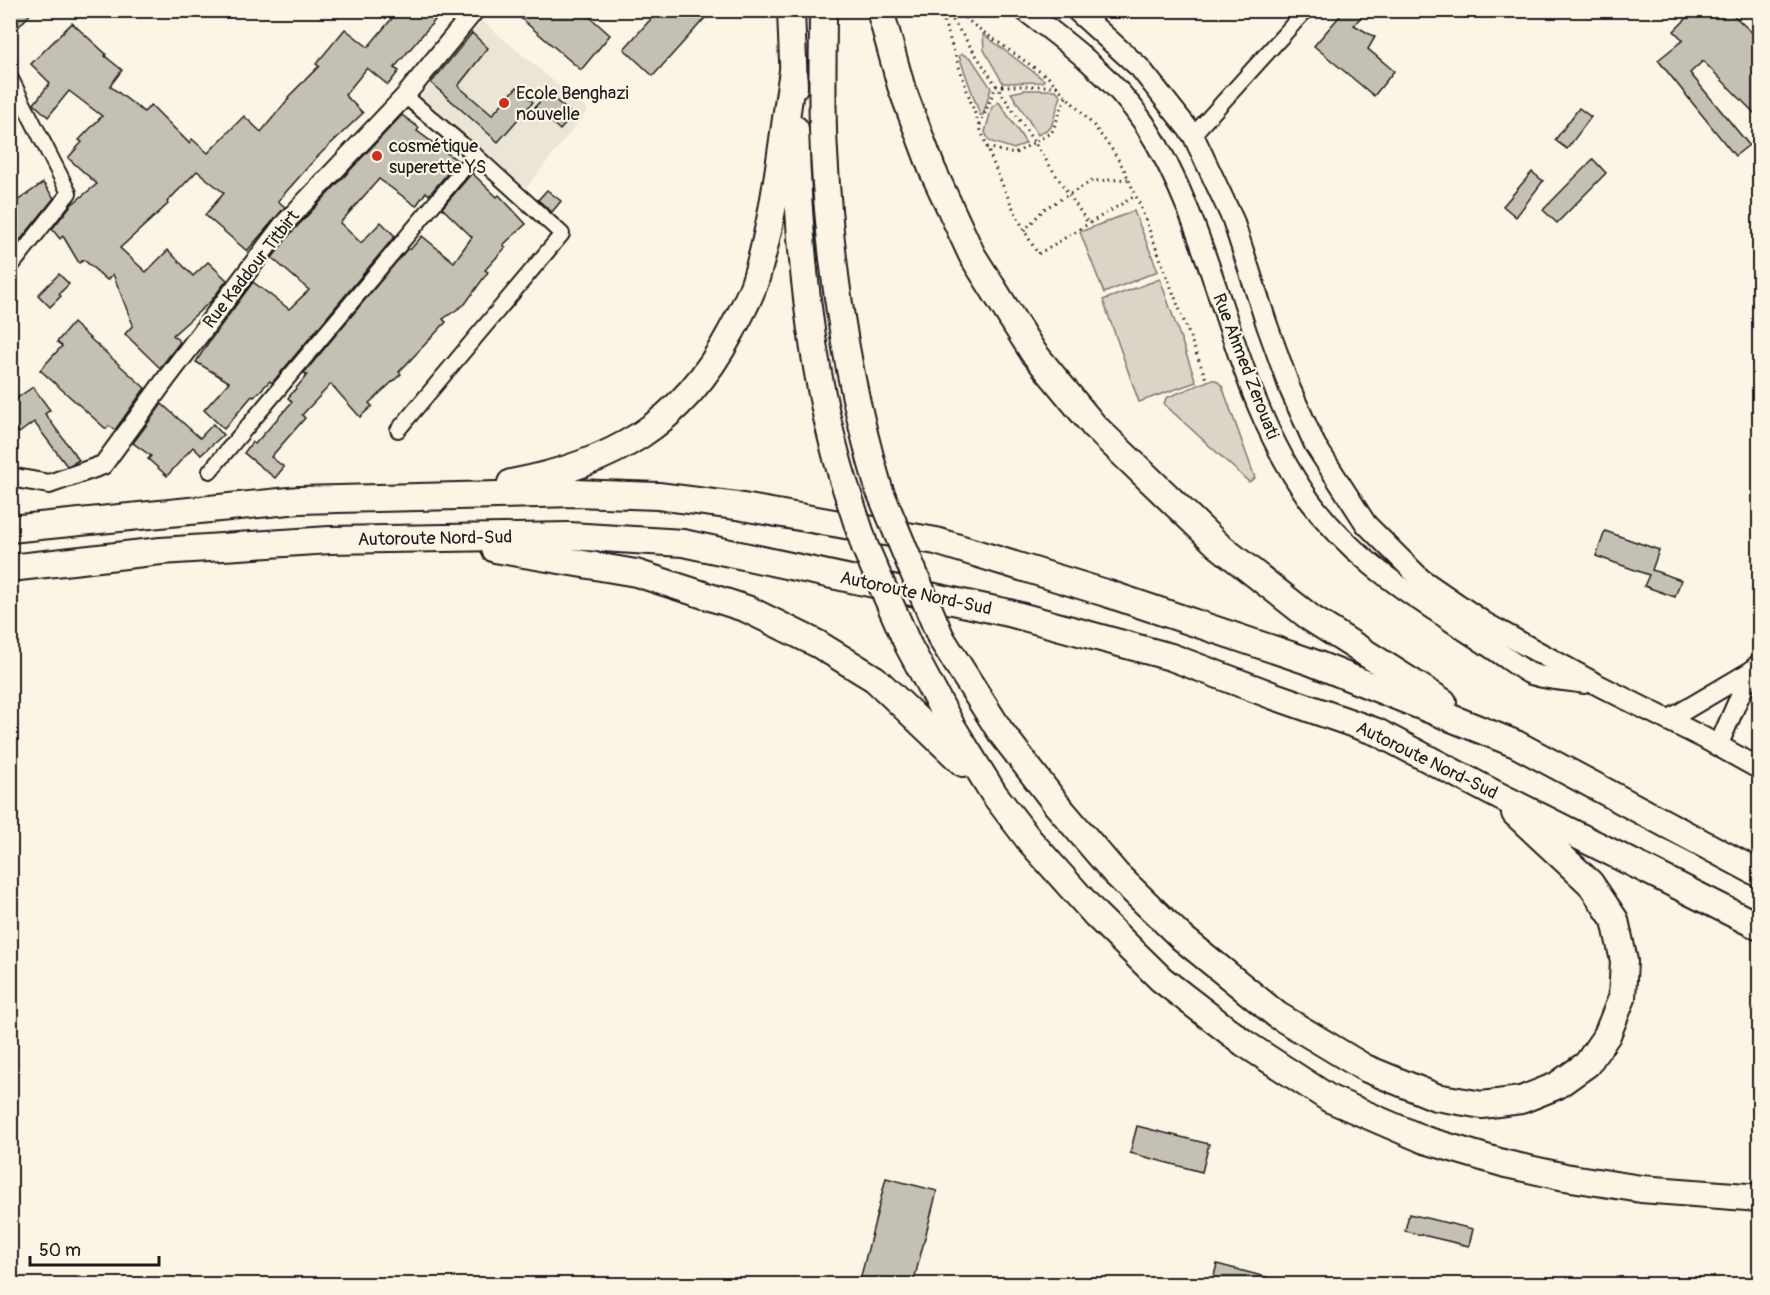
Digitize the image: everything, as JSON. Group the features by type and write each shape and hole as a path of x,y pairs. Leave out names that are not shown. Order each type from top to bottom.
{"highway":[{"path":"791,10 797,172 806,282 818,373 829,432 865,547 908,645 951,725 994,794 1030,841 1096,915 1161,979 1244,1042 1330,1099 1425,1140 1506,1164 1565,1177 1641,1189 1760,1198"},
{"path":"823,10 824,152 832,247 845,346 862,433 879,489 941,638 1000,731 1057,805 1116,873 1181,937 1277,1015 1365,1068 1436,1097 1482,1105 1521,1100 1556,1086 1587,1064 1607,1035 1622,998 1624,961 1615,920 1590,883 1495,794"},
{"path":"880,10 901,86 932,169 972,255 1033,352 1094,426 1218,545 1312,619 1421,690 1516,744 1760,874"},
{"path":"442,496 529,480 574,468 620,448 656,426 684,398 717,359 756,280 768,230 793,71"},
{"path":"10,529 299,500 575,492 658,496 737,506 936,541 1109,594 1311,662 1516,744"},
{"name":"Autoroute Nord-Sud","path":"10,568 161,551 330,540 569,536 683,543 1009,613 1171,657 1377,732 1760,927"},
{"path":"423,538 636,573 747,609 818,644 875,679 994,794"}],"main road":[{"name":"Rue Ahmed Zerouati","path":"1024,10 1073,47 1109,81 1149,132 1192,217 1266,425 1293,474 1331,527 1357,552 1407,593 1531,674 1600,686"},
{"name":"Rue Ahmed Zerouati","path":"1076,10 1140,68 1193,135 1233,220 1290,389 1316,446 1366,524 1421,579 1475,616 1600,686 1760,770"}],"street":[{"name":"Rue Kaddour Titbirt","path":"10,477 49,484 103,465 282,226 405,96 475,10"},
{"path":"1193,135 1306,10"},
{"path":"10,77 69,193 10,268"},
{"path":"398,430 562,234 475,155 405,96"},
{"path":"210,471 475,155"},
{"path":"1668,720 1755,667"},
{"path":"1718,746 1755,667"}],"path":[{"path":"940,10 997,173 1024,231 1038,254 1135,196"},
{"path":"946,10 1089,224"},
{"path":"956,10 1049,78 1113,151 1129,179 1206,379"},
{"path":"980,126 996,86"},
{"path":"996,86 1057,86"},
{"path":"987,147 1014,154 1052,132 1067,97"},
{"path":"1024,231 1044,209 1092,181 1129,179"}],"shaded area":[{"name":"Ecole Benghazi nouvelle","path":"482,21 588,110 526,188 421,96"},
{"path":"983,34 1044,80 1043,82 1003,83 984,50"},
{"path":"962,54 971,58 991,88 983,115 980,115 959,56"},
{"path":"1025,90 1056,90 1061,96 1051,127 1038,135 1011,93"},
{"path":"999,102 1026,143 1014,149 989,141 985,132 992,107"},
{"path":"1134,211 1158,271 1104,293 1080,232"},
{"path":"1160,279 1196,382 1139,402 1103,300"},
{"path":"1210,380 1216,380 1222,386 1255,478 1249,482 1164,404 1166,398"}],"building":[{"path":"10,10 34,10 10,36"},
{"path":"399,10 424,10 435,20 394,68 399,71 388,85 367,68 345,95 363,113 316,158 278,201 285,207 247,251 205,215 224,193 197,171 167,202 168,204 120,248 146,272 168,250 193,276 208,262 227,280 211,301 173,335 180,342 160,368 125,334 133,325 113,274 107,280 84,260 79,263 63,236 60,239 52,229 71,205 97,184 68,158 82,142 79,140 102,116 69,91 48,117 34,104 50,83 31,64 72,23 122,70 110,86 144,112 151,105 189,143 192,139 208,153 244,116 261,132 288,97 319,66 316,64 345,29 368,47"},
{"path":"511,10 582,10 610,35 581,70"},
{"path":"659,10 697,10 705,18 653,76 624,49"},
{"path":"1345,10 1367,10 1354,25 1375,37 1368,49 1394,71 1374,96 1314,46"},
{"path":"1695,10 1728,10 1760,40 1760,119 1703,61 1690,73 1749,145 1735,156 1658,60 1683,40 1674,31"},
{"path":"472,33 488,48 458,86 492,115 517,87 533,102 498,142 431,83"},
{"path":"547,93 573,115 560,130 535,107"},
{"path":"1579,108 1591,117 1567,149 1555,140"},
{"path":"402,115 419,128 417,131 458,161 429,195 426,192 416,206 379,179 340,223 361,243 381,222 395,236 272,383 270,381 254,397 252,396 224,429 204,410 229,382 196,362 253,282 289,309 309,290 272,258 291,233"},
{"path":"1593,159 1606,173 1557,223 1543,210"},
{"path":"1532,172 1543,181 1516,217 1503,206"},
{"path":"472,173 497,197 499,195 526,224 503,245 506,247 485,270 488,272 465,304 443,319 446,322 399,372 401,374 369,403 372,406 360,417 331,384 302,415 305,418 271,457 284,467 275,478 244,453 252,442 255,444 292,402 288,398 307,375 304,373 408,248 410,250 422,236 454,262 472,237 442,208"},
{"path":"43,183 54,198 22,238 10,248 10,206"},
{"path":"547,190 561,201 552,212 538,200"},
{"path":"59,274 69,284 50,307 38,295"},
{"path":"73,323 145,388 115,430 109,426 106,429 40,370 62,346 57,342"},
{"path":"33,387 50,410 45,414 79,460 74,463 67,466 34,422 19,433 10,421 10,403"},
{"path":"162,404 200,438 213,424 223,435 201,455 193,447 167,476 148,459 151,456 133,443"},
{"path":"1605,531 1659,550 1652,570 1681,580 1675,597 1644,586 1649,575 1596,556"},
{"path":"1137,1126 1209,1144 1202,1172 1130,1153"},
{"path":"886,1178 937,1191 913,1284 859,1284"},
{"path":"1409,1214 1473,1229 1469,1246 1405,1231"},
{"path":"1217,1264 1277,1280 1276,1284 1212,1284"}],"place":[{"name":"Ecole Benghazi nouvelle","path":"504,103"},
{"name":"cosmétique superette YS","path":"377,156"}]}
